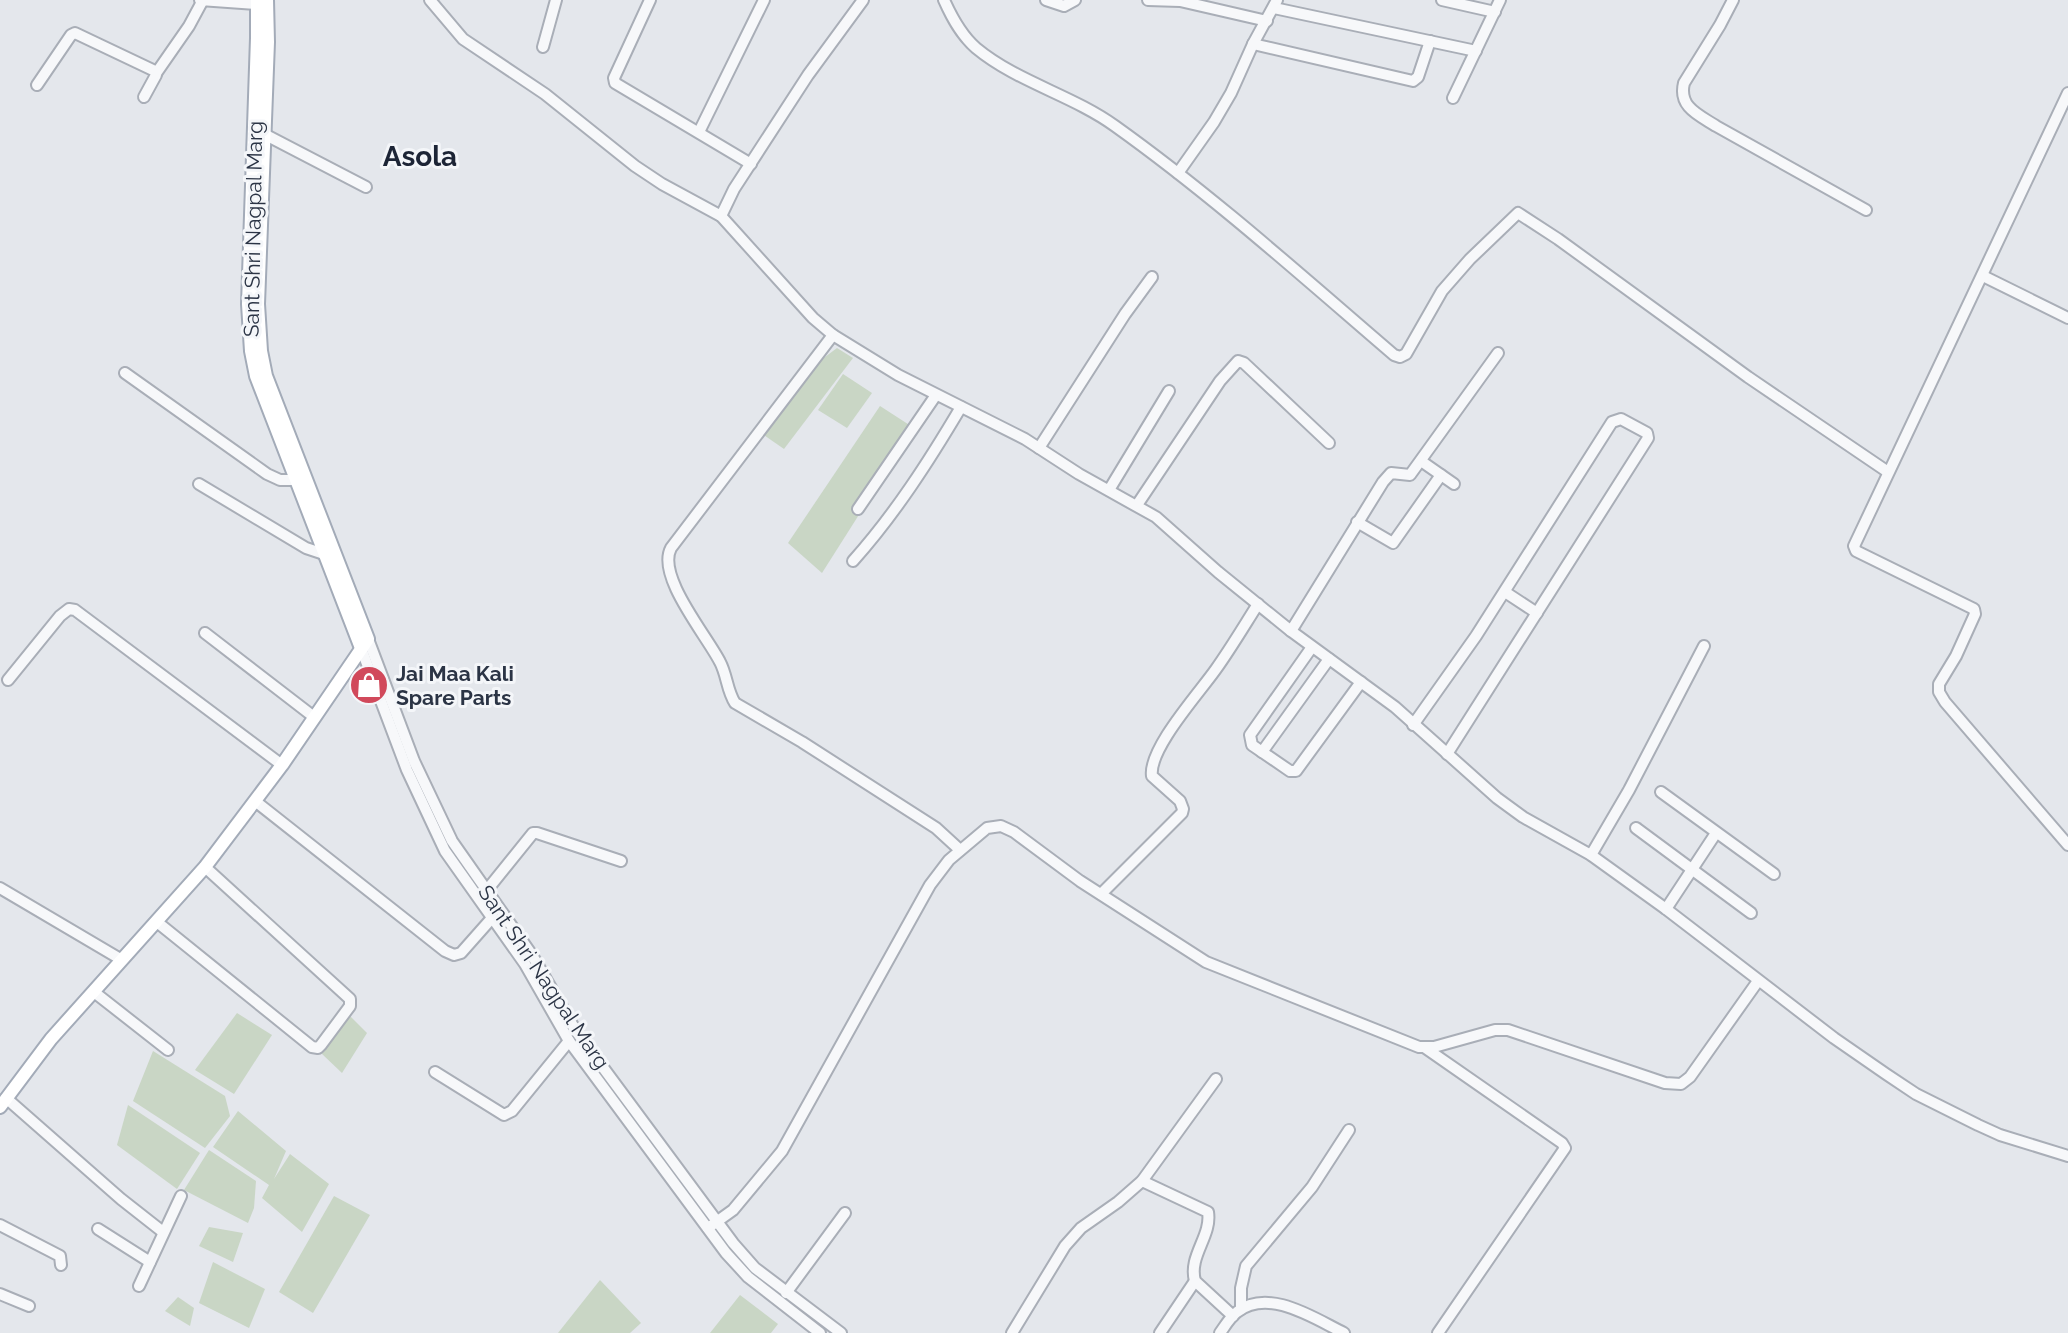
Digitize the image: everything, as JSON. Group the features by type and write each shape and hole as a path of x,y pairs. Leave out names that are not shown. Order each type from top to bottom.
{"main road":[{"name":"Sant Shri Nagpal Marg","path":"260,1 264,134 258,314 261,351 266,376 364,644"},
{"name":"Sant Shri Nagpal Marg","path":"260,1 248,324 256,376 324,554 364,644"},
{"path":"3,1102 51,1039 205,867 282,765 364,644"}],"street":[{"path":"144,97 157,72 189,26 202,0 260,1"},
{"path":"430,0 463,38 545,94 635,166 721,216 804,309 833,335 898,375 1039,447 1079,474 1138,505 1167,525 1291,631 1395,708 1509,807 1591,855 1834,1038 1916,1094 2000,1135 2068,1156"},
{"path":"543,47 556,0"},
{"path":"650,0 614,81 751,164"},
{"path":"699,132 764,0"},
{"path":"721,216 734,189 808,75 863,0"},
{"path":"944,0 959,29 986,55 1107,121 1178,173 1268,245 1397,357 1406,354 1434,304 1457,273 1518,214 1558,239 1748,377 1888,472"},
{"path":"1046,0 1064,6 1076,0"},
{"path":"1149,0 1180,1 1267,21"},
{"path":"1442,0 1494,12"},
{"path":"1453,98 1500,0"},
{"path":"1733,0 1684,83 1685,103 1693,112 1716,126 1866,210"},
{"path":"1178,173 1220,112 1276,4 1476,51"},
{"path":"37,85 75,33 157,72"},
{"path":"1253,44 1413,81 1419,77 1430,41"},
{"path":"2068,93 1854,542 1854,548 1974,609 1975,614 1956,656 1939,684 1939,692 2068,845"},
{"path":"264,134 366,187"},
{"path":"1983,276 2068,318"},
{"path":"1039,447 1152,277"},
{"path":"833,335 671,548 667,556 668,565 679,594 722,665 730,696 735,703 802,742 936,828 960,850"},
{"path":"1291,631 1389,475 1395,472 1410,475 1498,352"},
{"path":"1138,505 1220,381 1238,361 1244,363 1329,443"},
{"path":"125,373 267,474 279,480 295,480"},
{"path":"1109,489 1169,391"},
{"path":"858,509 936,395"},
{"path":"853,561 897,507 961,407"},
{"path":"1413,725 1505,592 1612,422 1621,419 1647,433 1648,438 1447,754"},
{"path":"1421,461 1454,484"},
{"path":"1357,522 1393,543 1441,475"},
{"path":"199,484 306,548 324,554"},
{"path":"1505,592 1536,613"},
{"path":"1101,894 1182,813 1180,802 1152,776 1152,765 1181,714 1216,669 1258,604"},
{"path":"8,680 60,616 65,611 75,610 282,765"},
{"path":"205,633 314,717"},
{"name":"Sant Shri Nagpal Marg","path":"364,644 407,771 445,850 532,955 576,1031 713,1225 726,1253 748,1277 820,1333"},
{"path":"1591,855 1629,790 1704,646"},
{"path":"1312,647 1250,735 1252,745 1296,772 1360,682"},
{"path":"1262,752 1329,659"},
{"path":"1661,793 1774,874"},
{"path":"255,802 445,951 454,955 461,953 492,918"},
{"path":"713,1225 744,1199 782,1151 930,884 960,850 987,828 1001,826 1014,832 1101,894 1206,962 1345,1019 1424,1047 1562,1143 1565,1148 1438,1333"},
{"path":"1636,828 1751,913"},
{"path":"483,895 533,833 621,861"},
{"path":"1666,909 1716,833"},
{"path":"157,922 312,1047 318,1048 321,1045 351,1004 351,1000 205,867"},
{"path":"0,888 122,960"},
{"name":"Sant Shri Nagpal Marg","path":"483,895 492,918 525,964 569,1041 713,1225 755,1268 841,1333"},
{"path":"1424,1047 1434,1047 1494,1030 1508,1030 1665,1083 1681,1084 1689,1077 1758,981"},
{"path":"94,992 168,1050"},
{"path":"435,1072 504,1115 512,1111 569,1041"},
{"path":"1012,1333 1052,1265 1073,1237 1142,1181 1216,1079"},
{"path":"3,1102 163,1232"},
{"path":"1237,1313 1246,1266 1312,1187 1349,1130"},
{"path":"1142,1181 1208,1212 1208,1225 1195,1261 1195,1281 1160,1333"},
{"path":"139,1286 181,1196"},
{"path":"786,1293 845,1213"},
{"path":"0,1225 60,1256 61,1265"},
{"path":"99,1229 150,1262"},
{"path":"1195,1281 1237,1313"},
{"path":"0,1294 29,1307"},
{"path":"1220,1333 1237,1313 1264,1303 1276,1304 1305,1314 1344,1333"}],"green space":[{"path":"837,348 853,358 784,449 761,433 813,366"},
{"path":"843,374 872,393 847,428 818,410"},
{"path":"880,406 914,428 822,573 788,543"},
{"path":"237,1013 272,1035 234,1094 195,1070"},
{"path":"350,1016 367,1033 342,1073 321,1053"},
{"path":"153,1051 225,1096 230,1116 205,1148 133,1101"},
{"path":"128,1105 200,1153 177,1189 117,1145"},
{"path":"238,1111 286,1151 274,1179 290,1154 329,1184 302,1232 262,1198 269,1185 213,1147"},
{"path":"209,1150 256,1181 254,1208 248,1223 184,1190"},
{"path":"334,1196 370,1215 313,1313 279,1292"},
{"path":"209,1227 243,1233 233,1262 199,1246"},
{"path":"213,1262 265,1289 249,1328 199,1303"},
{"path":"600,1280 641,1323 630,1333 558,1333"},
{"path":"740,1295 778,1324 771,1333 710,1333"},
{"path":"178,1297 194,1308 190,1326 165,1311"}],"place":[{"name":"Jai Maa Kali Spare Parts","path":"369,685"}],"district":[{"name":"Asola","path":"420,156"}]}
